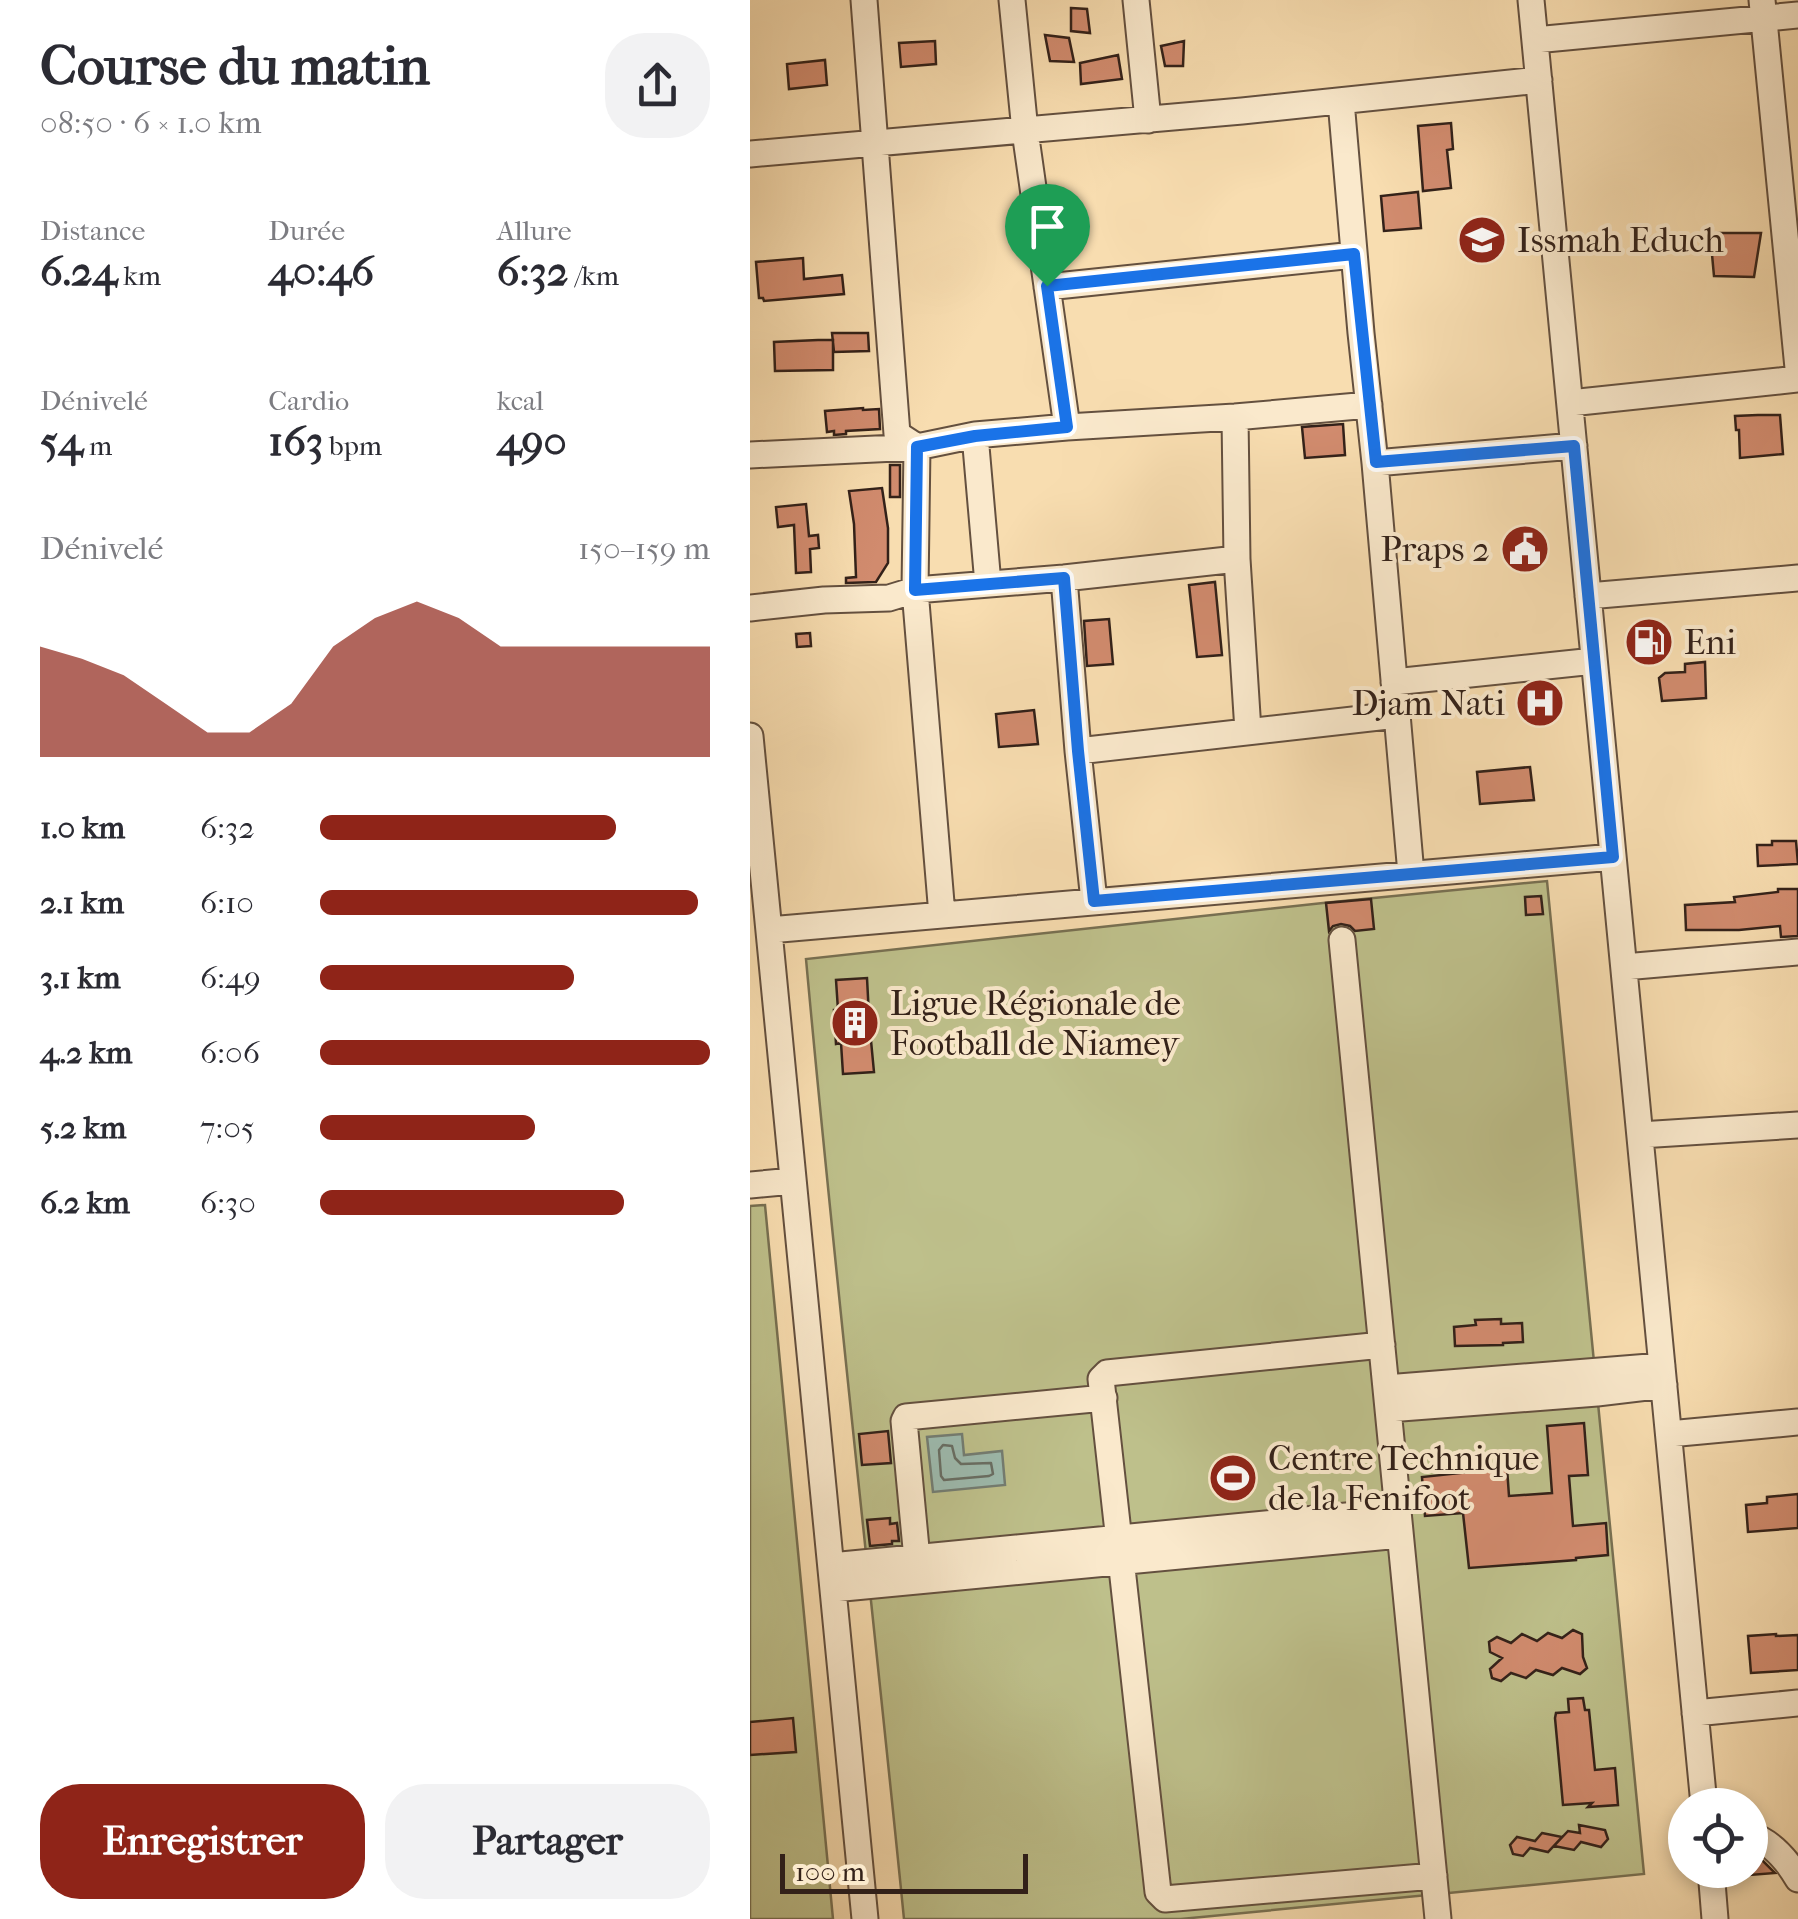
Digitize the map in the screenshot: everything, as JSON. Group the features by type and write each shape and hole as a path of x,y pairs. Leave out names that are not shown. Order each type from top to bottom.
{"street":[{"path":"864,0 897,434 917,447"},
{"path":"1012,0 1025,132 1067,427"},
{"path":"1136,0 1148,120"},
{"path":"1531,0 1703,1788"},
{"path":"1535,40 1763,9 1798,14"},
{"path":"1763,9 1798,368"},
{"path":"750,154 1025,132 1539,80"},
{"path":"1341,101 1411,874"},
{"path":"1047,286 1354,254"},
{"path":"1570,403 1798,379"},
{"path":"750,456 917,447 975,436 1067,427 1369,405"},
{"path":"1235,417 1237,560 1248,731"},
{"path":"975,436 988,584"},
{"path":"1376,462 1574,446"},
{"path":"917,447 915,590 942,915"},
{"path":"750,608 889,598 915,590 1237,560"},
{"path":"1064,578 1094,901"},
{"path":"1588,596 1798,578"},
{"path":"1394,682 1594,661"},
{"path":"1078,751 1398,714"},
{"path":"750,736 754,826 769,930 865,1919"},
{"path":"769,930 1613,857"},
{"path":"1342,940 1438,1919"},
{"path":"1624,967 1798,952"},
{"path":"1640,1135 1798,1125"},
{"path":"750,1185 793,1181"},
{"path":"1382,1344 1108,1372 1101,1378 1158,1892 1165,1898 1176,1898 1434,1876"},
{"path":"1387,1398 1597,1393 1663,1375"},
{"path":"917,1558 906,1416 1104,1398"},
{"path":"1669,1434 1798,1422"},
{"path":"832,1578 1399,1523"},
{"path":"832,1578 917,1558 1121,1550"},
{"path":"1696,1713 1798,1704"},
{"path":"1768,1845 1786,1858 1798,1879"},
{"path":"1712,1888 1715,1919"}],"green space":[{"name":"Centre Technique de la Fenifoot","path":"1547,881 1644,1874 1181,1919 904,1919 806,959"},
{"path":"765,1205 833,1919 750,1919 750,1206"}],"water":[{"path":"962,1434 964,1455 1002,1451 1005,1485 933,1492 927,1437"}],"building":[{"path":"1071,8 1087,9 1090,33 1071,31"},
{"path":"1045,35 1069,38 1074,62 1050,61"},
{"path":"935,41 936,64 901,67 899,43"},
{"path":"1184,41 1183,66 1165,66 1161,46"},
{"path":"1118,55 1122,79 1081,84 1080,63"},
{"path":"825,60 827,85 789,89 787,64"},
{"path":"1451,123 1453,149 1447,150 1451,188 1423,191 1418,126"},
{"path":"1418,192 1421,228 1384,231 1381,196"},
{"path":"1710,233 1761,233 1754,277 1714,276"},
{"path":"803,258 804,279 842,275 844,294 764,301 759,298 756,262"},
{"path":"832,333 868,333 869,351 834,352"},
{"path":"833,340 833,370 775,371 774,342"},
{"path":"879,409 880,429 834,435 834,431 827,432 825,411"},
{"path":"1780,415 1783,454 1740,458 1735,416"},
{"path":"1343,424 1345,455 1305,458 1302,427"},
{"path":"890,465 900,465 900,497 890,497"},
{"path":"882,488 888,563 876,582 846,583 846,578 856,577 849,491"},
{"path":"806,504 809,536 818,535 819,548 810,549 811,572 796,573 794,525 778,527 776,507"},
{"path":"1215,582 1222,655 1197,657 1189,585"},
{"path":"1109,619 1113,664 1087,666 1084,621"},
{"path":"810,633 811,646 797,647 796,634"},
{"path":"1705,662 1706,698 1662,701 1659,678 1665,673 1685,672 1685,664"},
{"path":"1034,710 1038,744 999,747 996,714"},
{"path":"1530,767 1534,800 1480,804 1477,772"},
{"path":"1772,841 1796,841 1798,864 1758,866 1757,845 1772,845"},
{"path":"1798,889 1798,936 1781,937 1780,926 1686,930 1685,905 1735,902 1734,897"},
{"path":"1541,896 1543,914 1526,915 1525,897"},
{"path":"1371,899 1374,929 1355,931 1341,924 1329,931 1326,903"},
{"name":"Ligue Régionale de Football de Niamey","path":"867,978 869,1016 875,1015 876,1030 870,1030 874,1072 843,1074 841,1043 836,1044 836,980"},
{"path":"1501,1319 1501,1324 1522,1323 1523,1342 1455,1346 1454,1327 1476,1325 1475,1320"},
{"path":"1584,1423 1588,1475 1569,1476 1573,1526 1606,1523 1608,1555 1469,1568 1463,1513 1425,1516 1422,1477 1507,1468 1509,1496 1552,1493 1547,1426"},
{"path":"888,1431 891,1463 862,1465 859,1434"},
{"path":"1798,1494 1798,1528 1748,1532 1746,1505 1767,1503 1767,1497"},
{"path":"890,1518 890,1524 897,1523 899,1541 870,1546 867,1520"},
{"path":"1573,1630 1582,1634 1587,1668 1580,1674 1562,1668 1553,1675 1536,1670 1526,1678 1511,1673 1501,1681 1492,1678 1490,1669 1502,1658 1490,1652 1489,1642 1497,1637 1511,1643 1522,1634 1537,1641 1548,1633 1562,1638"},
{"path":"1798,1635 1798,1670 1751,1673 1748,1636"},
{"path":"1583,1698 1585,1710 1589,1710 1595,1770 1615,1768 1618,1805 1563,1805 1555,1718 1556,1713 1569,1712 1568,1699"},
{"path":"793,1718 796,1752 750,1755 750,1722"},
{"path":"1579,1825 1605,1830 1608,1839 1601,1847 1581,1842 1574,1850 1554,1846 1568,1831 1580,1833"},
{"path":"1542,1833 1562,1837 1548,1852 1530,1848 1523,1856 1513,1854 1510,1845 1517,1837 1535,1841"}],"place":[{"name":"Issmah Educh","path":"1482,240"},
{"name":"Praps 2","path":"1525,549"},
{"name":"Eni","path":"1649,642"},
{"name":"Djam Nati","path":"1540,703"},
{"name":"Ligue Régionale de Football de Niamey","path":"855,1023"},
{"name":"Centre Technique de la Fenifoot","path":"1233,1478"}],"route":[{"path":"1354,254 1376,462 1574,446 1613,857 1094,901 1064,578 915,590 917,447 975,436 1067,427 1047,286 1354,254"}]}
